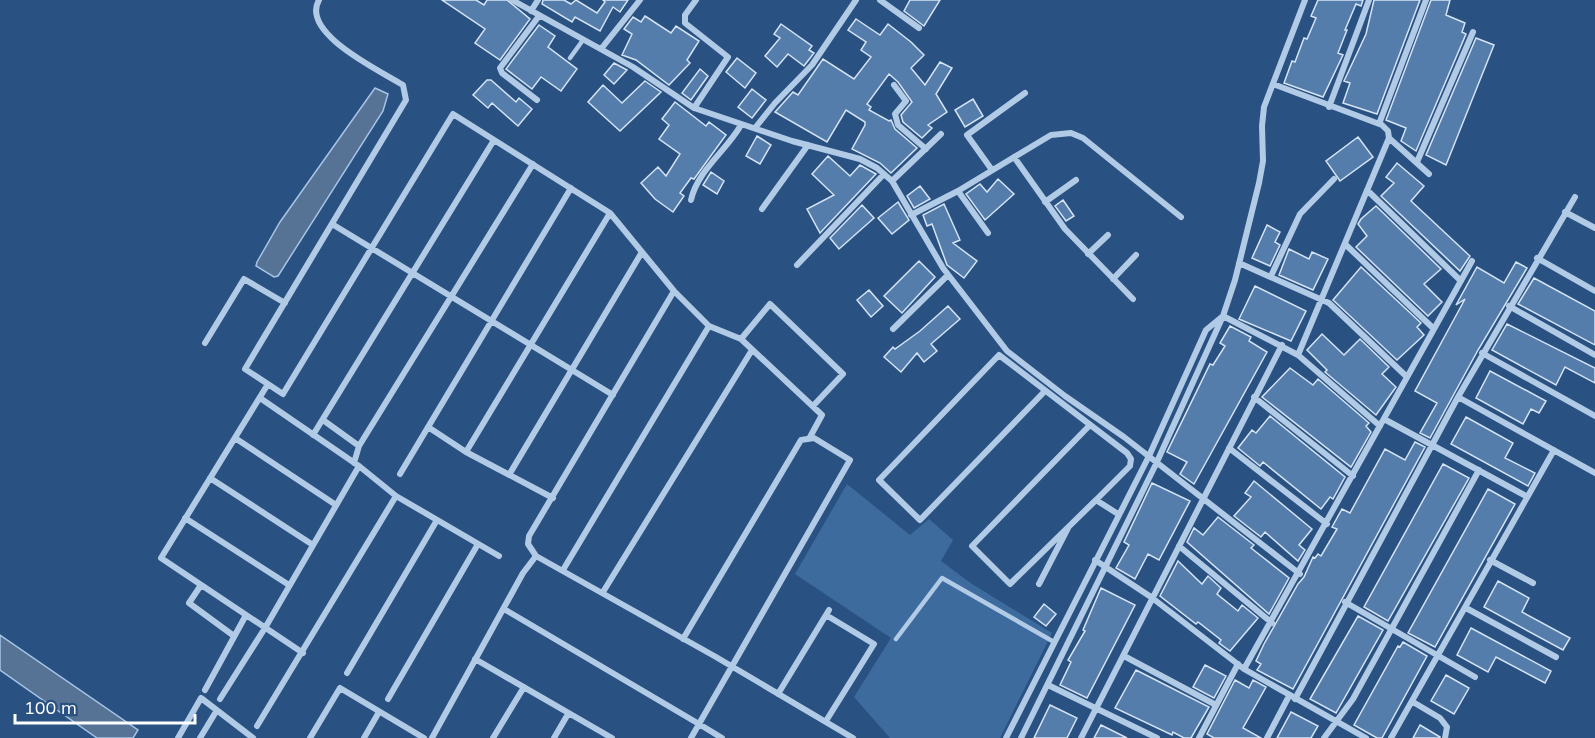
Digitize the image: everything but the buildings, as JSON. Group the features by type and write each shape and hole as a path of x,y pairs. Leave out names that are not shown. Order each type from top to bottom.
{"street":[{"path":"319,0 315,7 315,20 322,29 334,41 403,85 406,100 245,369 283,394 453,114 610,213 674,291 709,326 741,339 822,415 810,437 801,440 795,449 683,639"},
{"path":"512,0 633,67 694,108 741,125 860,159 884,174 892,181 948,275 1007,351 1149,456 1156,464 1300,574"},
{"path":"531,11 538,0"},
{"path":"601,49 640,0"},
{"path":"694,108 728,57 685,22 685,15 696,0"},
{"path":"755,128 775,103 812,65 856,0"},
{"path":"880,0 919,28"},
{"path":"1021,738 1156,464 1223,316 1239,264 1259,183 1264,142 1262,126 1273,84 1305,0"},
{"path":"1329,107 1369,0"},
{"path":"1379,124 1426,0"},
{"path":"537,100 502,73 500,68 539,16"},
{"path":"1417,162 1473,32"},
{"path":"1273,84 1379,124 1388,131 1389,138 1298,355"},
{"path":"894,85 906,101 895,114 896,122 926,149"},
{"path":"992,170 967,135 1025,93"},
{"path":"691,200 698,182 741,125"},
{"path":"911,215 958,191 1051,135 1063,132 1077,134 1181,217"},
{"path":"892,181 941,134"},
{"path":"1389,138 1429,174"},
{"path":"314,435 494,140"},
{"path":"762,209 808,145"},
{"path":"1014,157 1065,229 1133,299"},
{"path":"220,699 265,628 336,505 357,464 359,446 533,164"},
{"path":"797,265 884,174"},
{"path":"1271,276 1300,214 1334,179"},
{"path":"1045,202 1076,180"},
{"path":"400,474 571,188"},
{"path":"1367,190 1461,281"},
{"path":"958,191 988,233"},
{"path":"1268,738 1482,353 1575,197"},
{"path":"1565,212 1595,228"},
{"path":"466,452 610,213"},
{"path":"332,224 614,395"},
{"path":"1088,254 1108,235"},
{"path":"1345,244 1434,329"},
{"path":"509,475 642,252"},
{"path":"1113,279 1136,255"},
{"path":"1537,258 1595,291"},
{"path":"1199,738 1216,705 1272,623 1472,261"},
{"path":"1239,264 1271,276 1335,308 1407,377"},
{"path":"892,329 948,275"},
{"path":"205,343 244,279 285,303"},
{"path":"674,291 529,536 528,544 536,556 603,592 853,738"},
{"path":"741,339 770,304 843,374 813,406"},
{"path":"1509,306 1595,355"},
{"path":"1223,316 1298,355 1382,422 1431,445 1526,496"},
{"path":"1006,738 1149,456 1206,330 1223,316"},
{"path":"563,570 709,326"},
{"path":"1081,738 1098,709 1151,597 1282,345"},
{"path":"603,592 752,350"},
{"path":"1482,353 1595,416"},
{"path":"1045,391 920,520 879,480 999,355 1090,425 1131,459 1130,466 1010,584 972,546 1090,425"},
{"path":"268,384 161,558 303,653"},
{"path":"1254,397 1353,476"},
{"path":"1458,397 1595,473"},
{"path":"260,398 357,464 396,496 499,556"},
{"path":"323,420 359,446"},
{"path":"428,427 466,452 553,498"},
{"path":"691,738 850,460 810,437"},
{"path":"235,438 336,505"},
{"path":"1229,448 1327,524"},
{"path":"1391,738 1554,450"},
{"path":"1324,738 1348,708 1393,630 1479,470"},
{"path":"210,478 313,545"},
{"path":"257,726 396,496"},
{"path":"1096,500 1118,514"},
{"path":"185,518 289,585"},
{"path":"347,673 437,520"},
{"path":"1039,584 1071,523"},
{"path":"388,699 477,544"},
{"path":"1179,546 1272,623"},
{"path":"432,738 524,573 536,556"},
{"path":"1095,560 1151,597 1241,667 1366,738"},
{"path":"1490,560 1533,584"},
{"path":"201,585 189,603 234,636"},
{"path":"1345,602 1475,677"},
{"path":"1466,608 1556,657"},
{"path":"504,609 722,738"},
{"path":"778,694 828,613 874,644 826,721"},
{"path":"206,690 246,615"},
{"path":"1124,656 1216,705"},
{"path":"475,659 612,738"},
{"path":"1048,685 1157,738"},
{"path":"493,738 524,687"},
{"path":"310,738 340,688 420,737"},
{"path":"178,738 201,698 253,738"},
{"path":"1413,702 1443,720 1448,727 1445,738"},
{"path":"200,738 217,710"},
{"path":"364,738 379,712"},
{"path":"554,738 568,714"}],"lane":[{"path":"570,58 584,40"},
{"path":"896,639 942,578 1054,642"}],"shaded area":[{"path":"375,88 388,94 383,111 278,276 274,277 256,266 257,262 280,222"},
{"path":"847,484 910,535 929,519 953,540 941,561 972,584 1052,633 1000,738 890,738 854,697 891,638 795,574"},
{"path":"0,635 138,730 133,738 97,738 0,670"}]}
